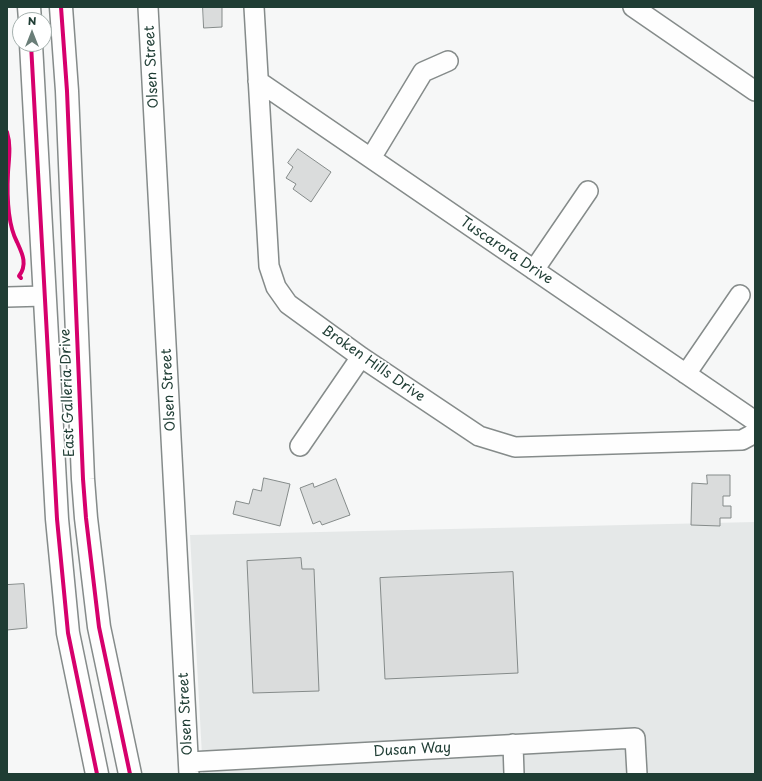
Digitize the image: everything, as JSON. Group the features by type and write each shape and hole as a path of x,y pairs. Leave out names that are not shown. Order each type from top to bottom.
{"main road":[{"name":"East Galleria Drive","path":"61,7 67,99 83,479 86,518 99,627 130,774"},
{"name":"East Galleria Drive","path":"31,52 46,296 56,518 68,633 96,774"},
{"path":"46,296 63,314 72,459 83,479"}],"street":[{"name":"Olsen Street","path":"148,7 189,768"},
{"name":"Broken Hills Drive","path":"254,7 269,266 276,287 288,304 361,357 479,436 515,447 742,440 755,433"},
{"path":"633,7 755,91"},
{"path":"371,158 423,72 448,61"},
{"name":"Tuscarora Drive","path":"258,81 755,421"},
{"path":"534,270 588,191"},
{"path":"686,374 740,295"},
{"path":"7,297 46,296"},
{"path":"300,446 361,357"},
{"name":"Dusan Way","path":"189,768 513,744 635,738 637,774"},
{"path":"513,744 514,774"}],"shaded area":[{"path":"755,522 755,774 203,774 190,535"}],"building":[{"path":"203,7 222,7 222,27 204,28"},
{"path":"298,149 331,172 311,202 293,189 296,184 286,178 293,167 288,163"},
{"path":"707,475 730,475 730,496 723,496 723,506 731,506 731,518 720,518 720,526 691,525 692,483 707,484"},
{"path":"264,478 290,484 280,526 233,514 236,501 249,504 253,489 261,491"},
{"path":"336,479 350,515 322,525 320,521 313,524 300,488 313,483 314,487"},
{"path":"301,558 302,569 314,569 319,691 253,693 247,561"},
{"path":"513,572 518,673 385,679 380,578"},
{"path":"24,584 27,628 7,630 7,585"}],"cycle path":[{"path":"61,7 67,91 83,479 86,518 99,627 130,774"},
{"path":"31,52 57,519 68,633 97,774"},
{"path":"7,132 9,147 8,207 11,226 21,250 24,263 22,272 19,276 21,278"}]}
